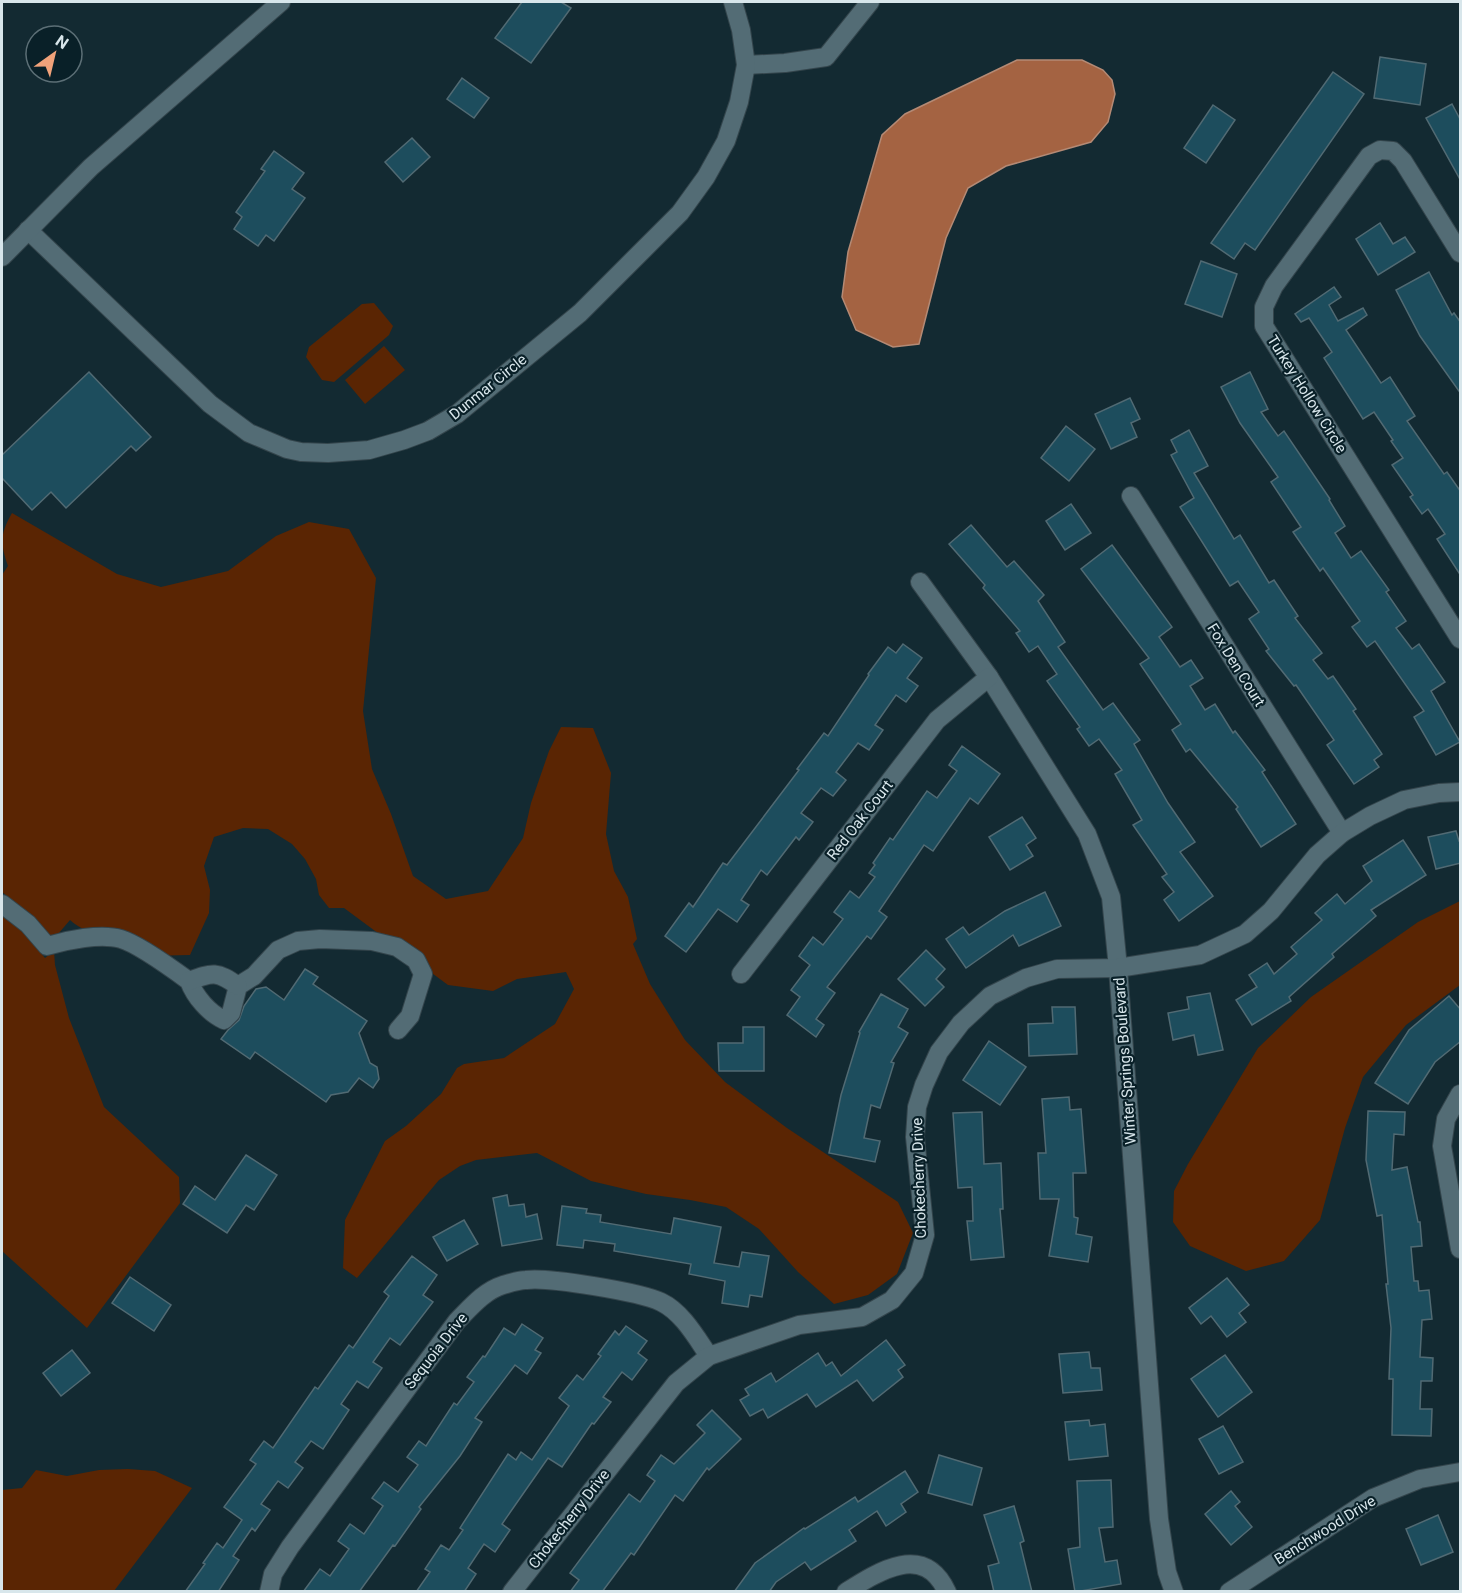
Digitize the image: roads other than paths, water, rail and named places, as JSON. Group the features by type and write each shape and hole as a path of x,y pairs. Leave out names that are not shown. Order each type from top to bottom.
{"street":[{"path":"2,257 91,167 281,2"},
{"name":"Dunmar Circle","path":"28,230 210,404 239,427 268,442 301,452 328,453 369,450 428,431 457,414 580,313 680,213 706,177 726,141 739,102 746,65 741,30 733,2"},
{"path":"746,65 785,63 826,57 870,2"},
{"name":"Turkey Hollow Circle","path":"1461,254 1403,161 1393,151 1380,150 1369,156 1274,286 1264,307 1264,326 1461,639"},
{"name":"Fox Den Court","path":"1131,496 1342,833"},
{"name":"Winter Springs Boulevard","path":"920,582 989,677 1087,834 1111,897 1159,1519 1167,1572 1174,1592"},
{"name":"Red Oak Court","path":"741,974 937,720 989,677"},
{"name":"Chokecherry Drive","path":"512,1592 676,1383 710,1356 800,1325 862,1317 892,1300 914,1273 925,1236 915,1137 917,1107 939,1052 961,1023 990,996 1026,978 1057,969 1118,968 1200,955 1245,934 1271,911 1317,855 1342,833 1370,816 1404,800 1439,793 1461,792"},
{"path":"2,904 28,924 47,946 96,938 121,939 189,981 192,989 212,1015 224,1020 231,1013 238,986 254,976 278,950 298,941 372,941 397,947 416,960 423,974 410,1016 398,1030"},
{"path":"189,981 211,973 224,976 238,986"},
{"path":"1461,1094 1446,1119 1442,1146 1461,1249"},
{"name":"Sequoia Drive","path":"269,1592 273,1574 290,1547 457,1321 481,1297 502,1285 527,1279 639,1294 662,1302 680,1316 710,1356"},
{"name":"Benchwood Drive","path":"1229,1592 1373,1498 1420,1479 1461,1472"},
{"path":"846,1592 893,1565 916,1563 931,1571 944,1584 947,1592"}]}
